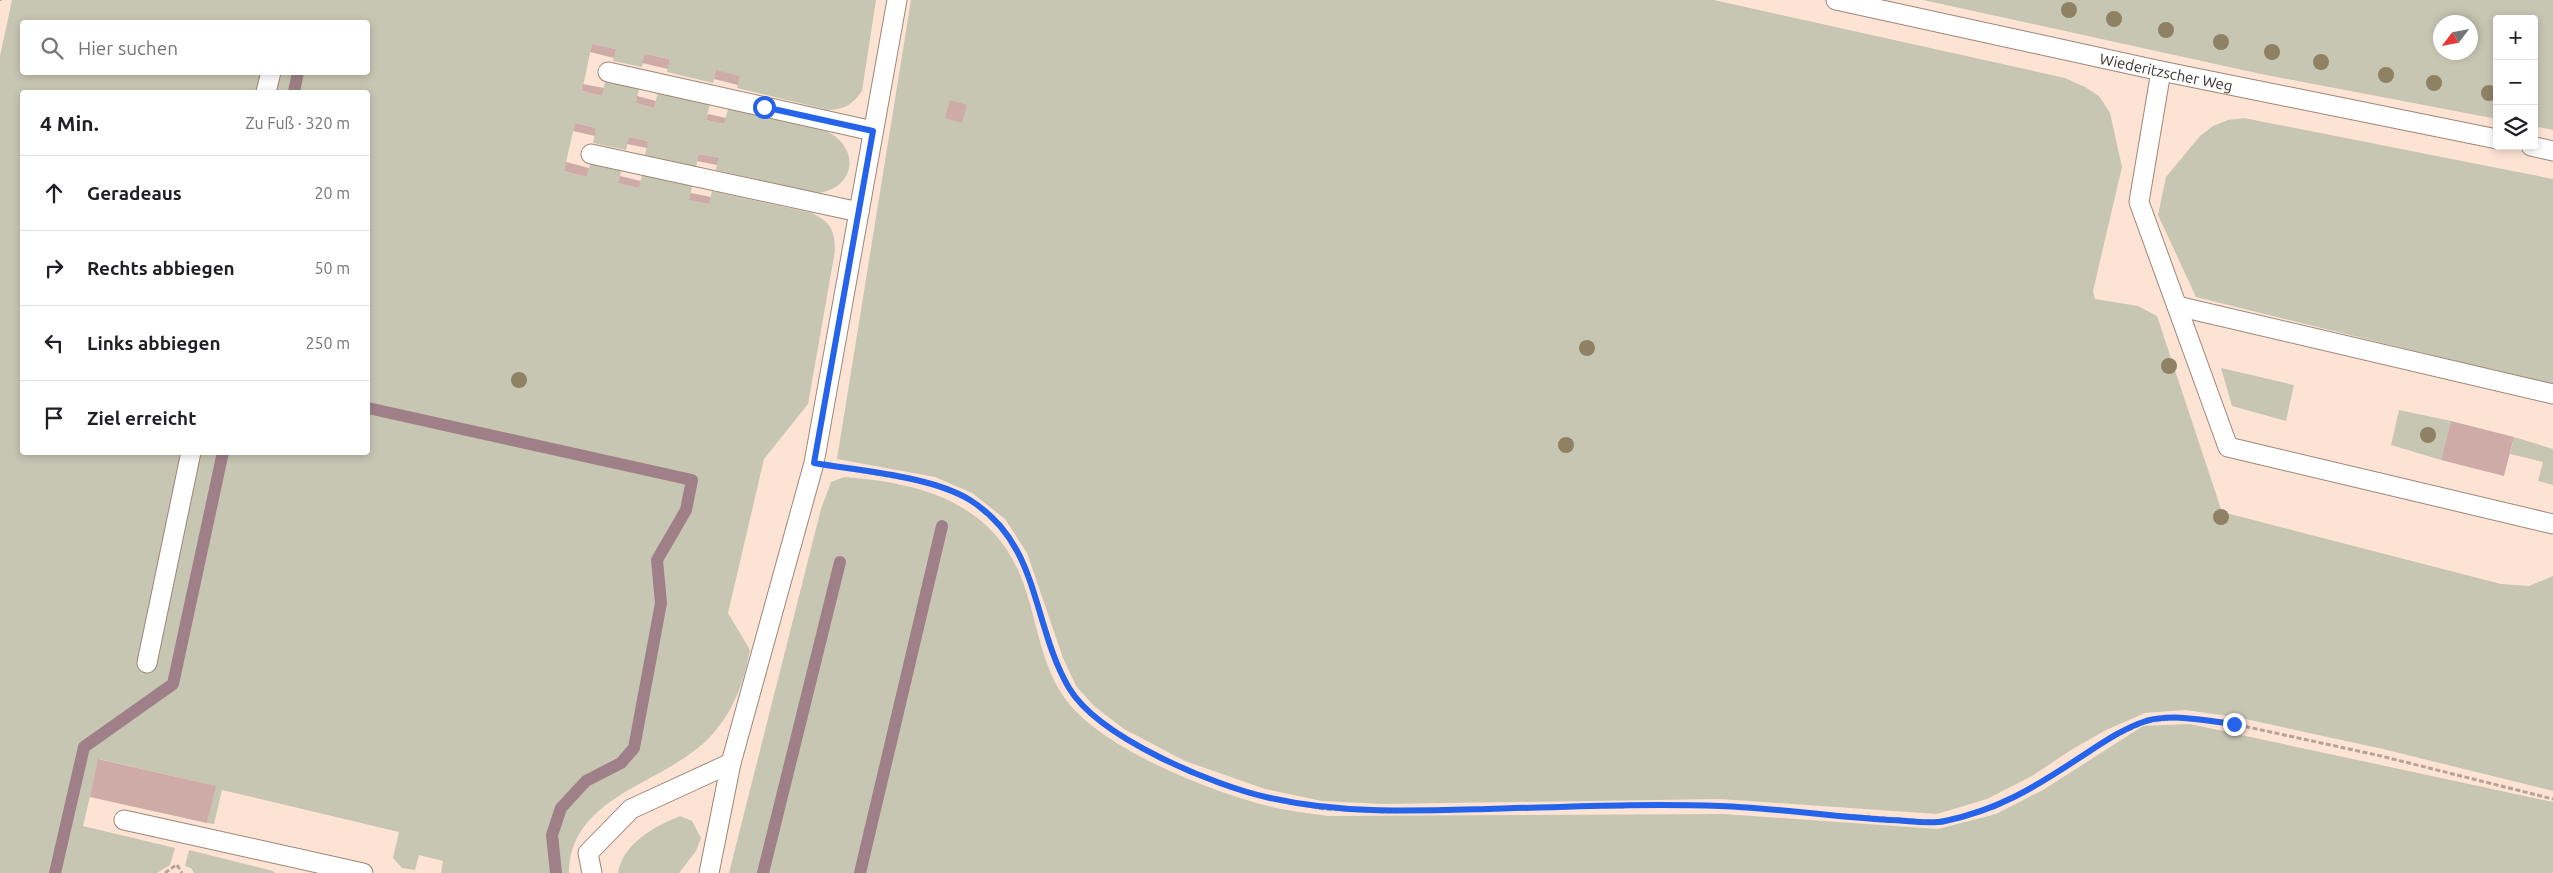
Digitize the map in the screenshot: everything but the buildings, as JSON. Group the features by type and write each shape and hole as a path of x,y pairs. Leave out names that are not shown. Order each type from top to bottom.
{"lane":[{"path":"709,873 731,764 814,463 897,0"},
{"name":"Wiederitzscher Weg","path":"1836,0 2161,71 2493,138"},
{"path":"2161,71 2139,202 2228,447 2553,524"},
{"path":"608,72 873,131"},
{"path":"266,90 270,75"},
{"path":"2538,148 2553,151"},
{"path":"591,154 859,212"},
{"path":"2177,306 2553,394"},
{"path":"147,663 190,455"},
{"path":"592,873 588,853 631,809 731,764"},
{"path":"124,820 306,867 363,873"}],"path":[{"path":"814,463 934,484 969,499 1001,524 1022,557 1056,662 1070,690 1090,712 1120,735 1182,769 1265,797 1313,807 1383,812 1568,807 1722,806 1940,822 1994,808 2034,787 2112,738 2148,721 2184,718 2234,724 2381,756 2553,799"},
{"path":"177,865 182,873"}],"green space":[{"path":"12,0 876,0 862,91 848,105 834,110 737,88 740,76 716,71 713,83 667,72 670,59 645,54 642,67 613,61 616,49 592,44 582,91 602,96 605,81 639,89 636,103 654,108 658,92 710,104 706,120 724,124 728,109 826,131 837,138 845,147 849,157 846,176 840,184 830,190 817,193 716,170 718,158 699,154 696,167 645,155 648,141 629,137 626,150 593,143 596,128 575,123 564,171 587,177 590,164 621,171 619,183 639,188 642,175 692,186 690,200 709,204 712,191 812,213 828,224 834,238 835,251 808,404 764,459 728,613 750,650 745,672 729,712 716,730 698,748 675,764 627,791 605,806 586,824 574,846 569,873 441,873 443,861 419,855 415,870 402,868 393,858 399,832 222,790 214,824 207,823 215,786 99,759 83,826 175,848 170,865 157,873 0,873 0,56"},
{"path":"911,0 1714,0 2065,78 2085,87 2099,96 2110,113 2122,167 2093,291 2095,299 2138,306 2157,316 2222,512 2501,584 2529,586 2553,576 2553,791 2383,749 2236,717 2185,710 2145,713 2106,730 2032,776 1987,799 1937,814 1720,799 1382,804 1322,801 1265,789 1185,761 1124,729 1094,706 1076,686 1063,658 1027,553 1005,519 972,493 935,477 837,459"},
{"path":"1923,0 2553,0 2553,130 2538,127 2538,15 2493,15 2493,118 2261,74"},
{"path":"2244,118 2553,179 2553,385 2196,297 2158,215 2166,177 2200,136 2213,126 2228,120"},
{"path":"2221,368 2294,385 2286,421 2232,406"},
{"path":"2399,410 2451,421 2441,460 2391,445"},
{"path":"2514,437 2553,449 2553,485 2538,481 2543,462 2510,454"},
{"path":"844,477 904,485 932,493 957,505 980,520 999,539 1015,564 1027,594 1051,673 1064,697 1080,715 1102,733 1155,764 1213,789 1272,807 1328,816 1724,814 1938,829 1996,814 2043,790 2143,726 2190,724 2553,802 2553,873 729,873 821,509 831,482"},
{"path":"680,816 692,821 701,838 696,851 679,873 618,873 626,853 641,837 660,825"},
{"path":"189,850 275,873 194,873 191,868 185,866"}],"waterway":[{"path":"294,90 297,75"},
{"path":"370,408 692,480 686,510 657,560 661,603 634,748 621,763 586,781 561,808 552,835 556,873"},
{"path":"55,873 84,747 173,684 222,455"},
{"path":"860,873 942,526"},
{"path":"763,873 840,562"}],"route":[{"path":"764,107 873,131 814,463 934,484 969,499 1001,524 1022,557 1056,662 1070,690 1090,712 1120,735 1182,769 1265,797 1323,809 1383,812 1568,807 1722,806 1876,819 1940,822 1994,808 2034,787 2112,738 2148,721 2184,718 2234,724"}]}
